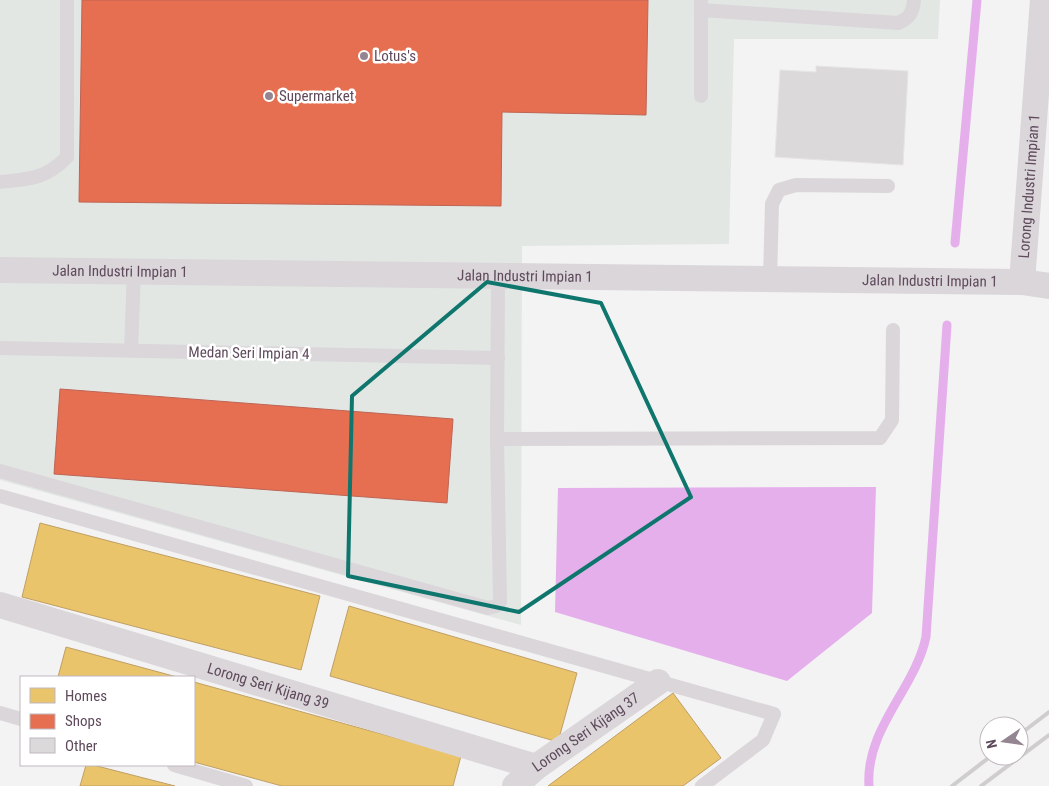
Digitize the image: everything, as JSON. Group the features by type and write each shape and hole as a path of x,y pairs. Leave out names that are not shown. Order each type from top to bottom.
{"street":[{"name":"Lorong Industri Impian 1","path":"1022,282 1041,138 1044,0"},
{"name":"Jalan Industri Impian 1","path":"0,270 1022,282 1049,286"},
{"name":"Lorong Seri Kijang 39","path":"0,605 536,767"},
{"name":"Lorong Seri Kijang 37","path":"515,786 536,767 658,682"}],"lane":[{"path":"0,182 34,179 54,170 67,157 67,0"},
{"path":"701,96 701,5 898,23 906,20 913,11 914,0"},
{"path":"770,279 772,204 779,190 796,185 888,186"},
{"path":"131,350 134,271"},
{"path":"0,471 488,608 496,606 500,602 497,439 498,276"},
{"path":"497,439 880,438 892,420 893,330"},
{"name":"Medan Seri Impian 4","path":"0,348 498,358"},
{"path":"0,496 774,714 764,740 702,786"},
{"path":"0,713 20,719"},
{"path":"177,766 246,786"}],"highlighted area":[{"path":"487,282 601,303 691,497 519,612 348,576 352,396"}],"shaded area":[{"path":"0,0 940,0 938,39 734,39 729,244 522,246 521,625 0,480"},
{"path":"876,487 872,613 787,681 555,612 558,488"}],"building: Homes":[{"path":"40,523 320,596 301,670 22,597"},
{"path":"349,606 577,673 558,742 330,676"},
{"path":"66,647 173,676 58,676"},
{"path":"195,682 461,756 453,786 282,786 195,762"},
{"path":"673,693 721,758 683,786 548,786"},
{"path":"86,766 97,766 175,786 80,786"}],"building: Shops":[{"name":"Lotus's","path":"82,0 648,0 646,115 502,112 501,206 79,202"},
{"path":"60,389 453,419 447,503 54,474"}],"building: Other":[{"path":"816,66 908,71 903,165 775,157 780,70 816,72"}],"waterway":[{"path":"955,243 977,0"},
{"path":"869,786 870,765 875,746 882,728 912,674 926,637 947,325"}],"railway":[{"path":"1029,727 1049,712"},
{"path":"981,786 1049,735"},
{"path":"952,786 979,765"}],"place":[{"name":"Lotus's","path":"364,56"},
{"name":"Supermarket","path":"269,96"}]}
